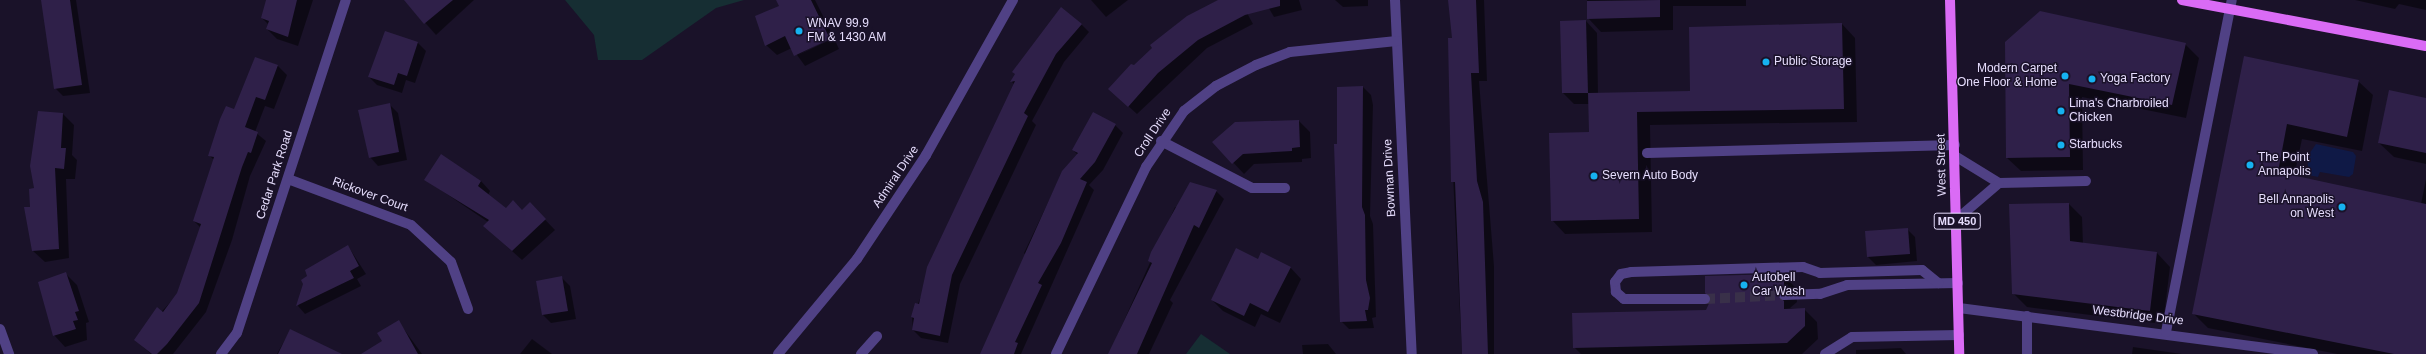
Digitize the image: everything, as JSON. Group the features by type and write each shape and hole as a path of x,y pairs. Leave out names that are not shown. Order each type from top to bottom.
{"main road":[{"name":"West Street","path":"1950,0 1955,145 1959,354"},
{"path":"2182,0 2232,5 2426,46"}],"street":[{"name":"Cedar Park Road","path":"221,354 237,333 346,0"},
{"name":"Admiral Drive","path":"778,354 857,258 918,168 1013,0"},
{"name":"Bowman Drive","path":"1395,0 1412,354"},
{"path":"2166,332 2232,5"},
{"name":"Croll Drive","path":"1056,354 1161,141 1184,111 1216,86 1256,65 1290,52 1396,40"},
{"path":"1161,141 1252,188 1285,188"},
{"path":"1647,153 1955,145"},
{"path":"1955,156 1998,183 2086,181"},
{"name":"Rickover Court","path":"288,179 411,225 451,262 468,309"},
{"path":"1956,219 1998,183"},
{"path":"1705,299 1624,299 1616,292 1615,282 1621,274 1631,272 1803,267 1820,273 1922,270 1938,283"},
{"path":"1784,295 1820,294 1847,285 1958,283"},
{"name":"Westbridge Drive","path":"1959,308 2166,332 2313,354"},
{"path":"2027,316 2027,354"},
{"path":"0,329 9,354"},
{"path":"1825,354 1852,337 1959,335"},
{"path":"861,354 877,336"}],"green space":[{"path":"565,0 744,0 716,8 642,60 598,60 594,35"},
{"path":"1201,334 1230,354 1186,354"}],"water":[{"path":"2316,144 2353,152 2356,156 2353,174 2349,177 2320,172 2318,177 2309,175 2307,157"}],"building":[{"path":"41,0 70,0 82,85 54,89"},
{"path":"266,0 297,0 288,37 266,29 269,21 261,18"},
{"path":"404,0 453,0 424,24"},
{"name":"WNAV 99.9 FM & 1430 AM","path":"776,0 811,0 830,39 794,56 785,36 765,46 755,16 779,6"},
{"path":"1218,0 1280,0 1280,6 1245,15 1198,40 1158,73 1128,107 1108,89 1131,64 1134,65 1152,48 1150,45 1187,16"},
{"path":"1448,0 1476,0 1479,73 1471,73 1477,181 1483,202 1488,354 1462,354 1455,182 1451,182 1448,38 1452,38"},
{"path":"1660,0 1660,17 1587,19 1587,1"},
{"path":"1061,7 1082,24 1056,54 1024,113 1028,116 952,275 940,336 912,330 914,318 911,317 915,303 919,304 927,267 1015,81 1010,82 1015,74 1012,72"},
{"path":"2040,11 2186,43 2172,105 2069,84 2070,157 2006,158 2005,42"},
{"path":"1586,20 1588,93 1562,93 1560,21"},
{"name":"Public Storage","path":"1842,23 1844,109 1637,112 1639,219 1551,221 1549,133 1589,132 1588,93 1690,91 1689,27"},
{"path":"385,31 418,42 407,76 398,73 394,85 368,77"},
{"path":"2244,56 2359,80 2347,137 2287,124 2278,172 2426,204 2426,354 2394,354 2192,314"},
{"path":"255,57 278,65 265,100 256,97 245,127 258,132 251,153 248,152 242,167 199,303 167,344 157,354 152,354 134,340 157,307 163,312 177,293 201,224 193,221 214,157 208,156 220,119 226,106 234,109"},
{"path":"1363,86 1362,207 1365,215 1366,280 1370,298 1368,310 1365,310 1367,321 1340,322 1334,144 1337,144 1337,87"},
{"path":"2389,90 2426,98 2426,153 2378,143"},
{"path":"390,103 399,152 369,158 358,110"},
{"path":"38,111 63,113 61,148 66,148 64,169 55,168 59,249 32,251 24,207 30,207 29,189 34,188 30,166"},
{"path":"1093,112 1116,124 1095,162 1080,179 1087,182 1061,243 1038,283 1042,285 1015,342 1018,343 1014,354 980,354 1062,171 1078,153 1072,150"},
{"path":"1299,120 1300,147 1292,148 1292,151 1243,154 1232,164 1212,142 1235,122"},
{"path":"441,154 481,181 478,186 506,208 513,200 522,210 530,202 546,219 512,251 483,226 489,220 424,180"},
{"path":"1190,182 1217,190 1199,228 1194,225 1137,354 1108,354 1152,263 1148,261 1151,252"},
{"path":"2069,203 2070,241 2157,252 2150,311 2012,294 2009,204"},
{"path":"1908,228 1910,254 1867,257 1865,231"},
{"path":"348,245 359,266 350,271 354,278 296,306 303,284 301,280 307,276 305,270"},
{"path":"1236,248 1258,259 1261,252 1291,267 1268,312 1250,303 1244,316 1211,300"},
{"path":"66,272 79,311 75,312 78,320 73,321 76,329 53,336 38,282"},
{"path":"1784,274 1784,288 1778,295 1784,301 1784,309 1805,308 1805,326 1787,343 1573,348 1572,313 1706,310 1711,299 1705,293 1705,276"},
{"path":"562,276 568,311 542,315 536,281"},
{"path":"399,320 418,354 361,354 382,341 377,333"},
{"path":"290,329 342,354 278,354"}],"tunnel":[{"path":"1705,299 1784,295"}],"place":[{"name":"WNAV 99.9 FM & 1430 AM","path":"799,31"},
{"name":"Public Storage","path":"1766,62"},
{"name":"Modern Carpet One Floor & Home","path":"2065,76"},
{"name":"Yoga Factory","path":"2092,79"},
{"name":"Lima's Charbroiled Chicken","path":"2061,111"},
{"name":"Starbucks","path":"2061,145"},
{"name":"The Point Annapolis","path":"2250,165"},
{"name":"Severn Auto Body","path":"1594,176"},
{"name":"Bell Annapolis on West","path":"2342,207"},
{"name":"Autobell Car Wash","path":"1744,285"}]}
